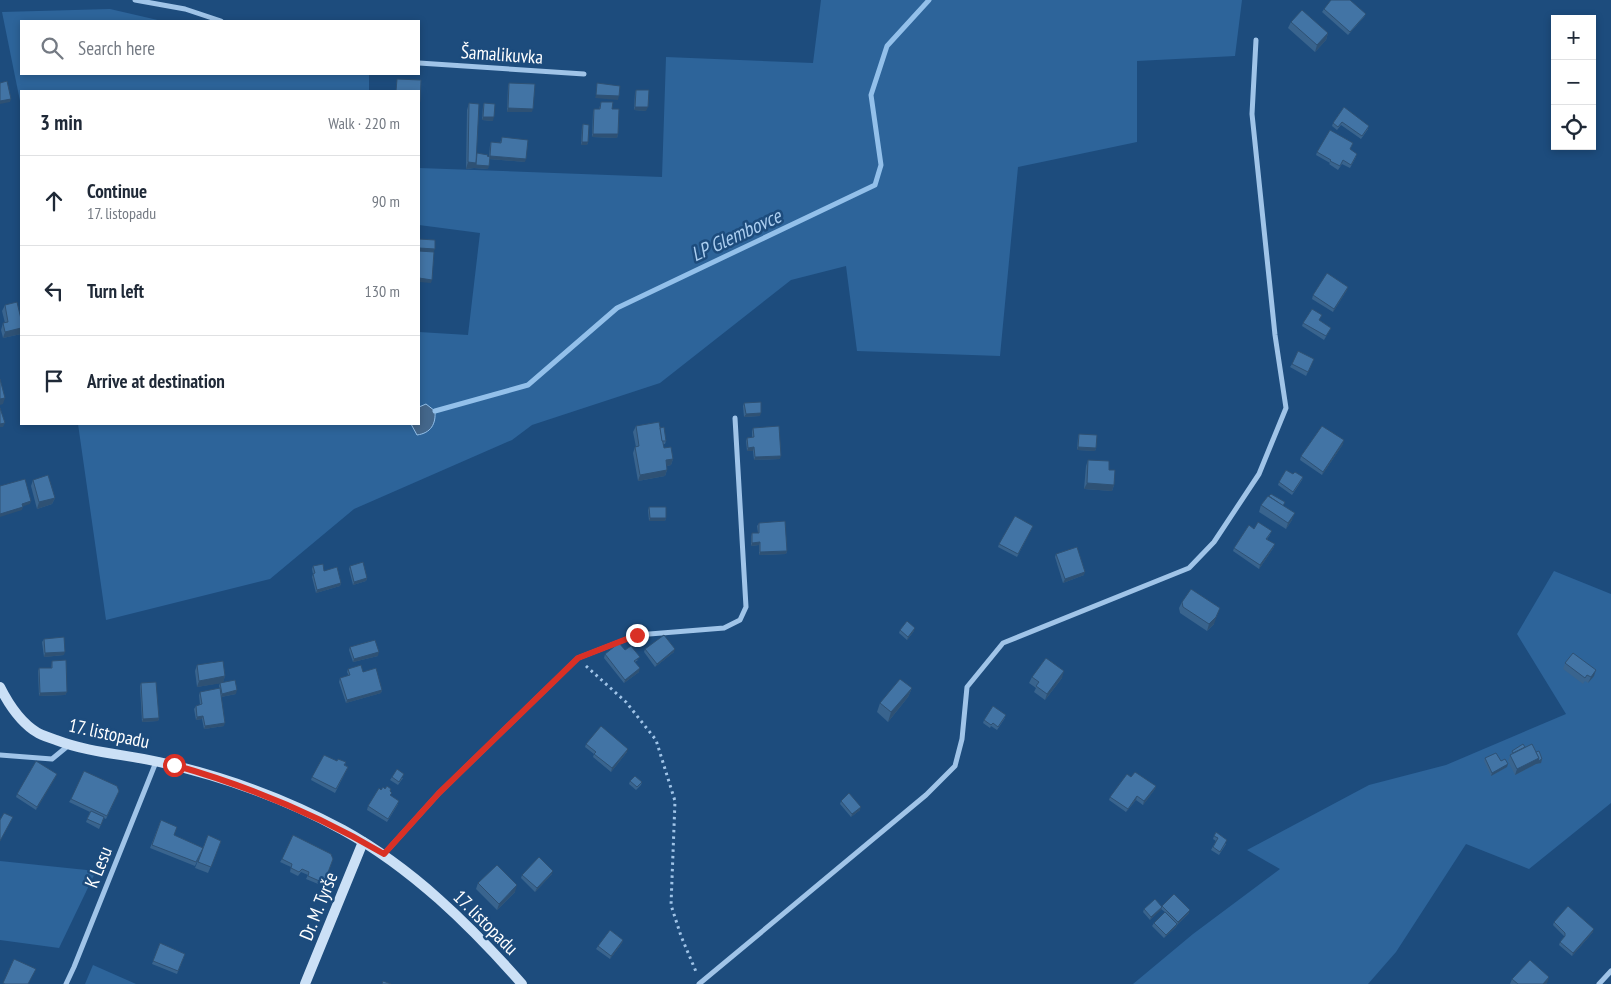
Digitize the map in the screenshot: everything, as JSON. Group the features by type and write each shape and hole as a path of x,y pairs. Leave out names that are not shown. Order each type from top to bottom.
{"main road":[{"name":"17. listopadu","path":"0,687 6,700 27,724 38,733 69,745 96,752 156,761 204,774 278,801 325,821 364,842 384,854 422,884 483,942 522,984"},
{"name":"Dr. M. Tyrše","path":"306,984 364,842"}],"street":[{"path":"135,0 185,9 218,20"},
{"path":"700,983 926,795 955,766 962,739 967,687 1003,643 1189,568 1214,542 1259,474 1286,408 1275,335 1252,114 1256,40"},
{"name":"Šamalikuvka","path":"420,63 584,74"},
{"path":"384,854 439,793 578,658 637,635 724,628 740,620 746,607 735,418"},
{"path":"0,755 52,759 69,745"},
{"name":"K Lesu","path":"66,984 156,761"},
{"path":"1599,984 1611,970"}],"path":[{"path":"578,658 626,702 656,740 675,801 671,905 700,983"}],"shaded area":[{"path":"821,0 1242,0 1235,56 1137,61 1137,142 1018,167 1000,356 857,351 846,266 791,280 660,383 532,425 512,440 354,509 270,579 106,620 78,425 420,425 420,332 468,335 480,233 420,225 420,168 662,177 666,57 813,63"},
{"path":"110,9 158,20 20,20 20,75 369,75 369,90 20,90 20,101 2,12"},
{"path":"426,404 435,411 435,420 429,430 417,435 412,425 420,425 420,407"},
{"path":"1554,571 1611,594 1611,803 1529,869 1466,844 1396,952 1368,984 1133,984 1193,934 1280,869 1247,850 1369,785 1446,765 1566,714 1517,634"},
{"path":"0,861 96,871 59,948 0,940"},
{"path":"93,965 136,984 85,984"}],"building":[{"path":"1331,0 1350,0 1366,14 1350,32 1324,9"},
{"path":"1302,10 1328,33 1317,45 1291,22"},
{"path":"397,79 421,80 420,102 420,90 396,90"},
{"path":"7,81 11,99 0,101 0,83"},
{"path":"509,83 535,84 533,109 508,108"},
{"path":"597,83 620,86 619,96 596,95"},
{"path":"636,90 649,90 648,107 635,107"},
{"path":"601,102 613,102 612,109 619,109 618,134 593,134 594,109 600,109"},
{"path":"469,103 479,104 476,163 468,162"},
{"path":"484,103 495,104 494,117 483,117"},
{"path":"1344,107 1369,126 1362,136 1342,122 1338,127 1333,123"},
{"path":"583,124 589,125 588,142 582,142"},
{"path":"1330,130 1353,143 1350,149 1357,154 1351,165 1343,160 1340,166 1317,152"},
{"path":"502,137 528,140 526,159 490,156 491,142 501,143"},
{"path":"477,153 490,157 489,166 476,165"},
{"path":"420,239 435,240 435,249 420,248"},
{"path":"420,251 434,252 432,280 420,278"},
{"path":"1327,273 1348,287 1334,309 1313,295"},
{"path":"17,302 20,315 20,328 5,332 3,323 8,322 5,305"},
{"path":"1312,309 1322,315 1319,320 1331,328 1326,336 1303,323"},
{"path":"1298,351 1314,359 1308,372 1292,364"},
{"path":"0,379 5,398 0,399"},
{"path":"761,402 761,413 746,414 744,403"},
{"path":"0,408 5,423 0,424"},
{"path":"659,422 664,448 671,447 673,459 666,460 667,470 640,475 635,447 639,446 636,426"},
{"path":"779,426 781,456 755,457 754,447 748,448 747,438 754,437 753,428"},
{"path":"1322,426 1344,440 1323,472 1301,456"},
{"path":"664,427 666,441 662,441 660,428"},
{"path":"1079,434 1097,435 1096,448 1078,447"},
{"path":"1088,460 1109,461 1109,470 1115,470 1114,485 1087,483"},
{"path":"1286,470 1293,474 1295,472 1303,477 1293,492 1279,482"},
{"path":"48,475 55,498 39,502 33,480"},
{"path":"25,479 31,501 22,504 23,507 0,514 0,486"},
{"path":"1271,494 1285,502 1283,506 1269,496"},
{"path":"1268,496 1295,513 1288,523 1261,505"},
{"path":"649,507 666,507 666,518 650,518"},
{"path":"1015,516 1033,526 1018,554 999,544"},
{"path":"785,521 787,551 760,552 760,542 752,543 752,533 759,533 759,523"},
{"path":"1258,522 1272,531 1266,539 1275,544 1260,565 1234,548 1249,525 1254,529"},
{"path":"1077,547 1085,572 1065,579 1056,554"},
{"path":"363,562 367,578 354,582 350,566"},
{"path":"323,564 324,571 337,567 341,583 317,590 313,566"},
{"path":"1191,589 1220,608 1216,617 1209,624 1183,607 1182,602"},
{"path":"907,621 915,628 908,637 900,630"},
{"path":"664,635 675,649 657,664 645,649"},
{"path":"64,637 65,652 45,653 44,639"},
{"path":"375,640 379,652 354,659 350,647"},
{"path":"619,643 625,650 631,646 640,657 634,661 640,668 625,680 605,654"},
{"path":"1573,653 1596,670 1591,677 1587,675 1585,678 1565,663"},
{"path":"1046,658 1064,671 1047,694 1036,686 1039,682 1032,677"},
{"path":"66,660 67,692 40,693 39,668 52,668 52,661"},
{"path":"223,661 225,676 199,681 197,665"},
{"path":"361,665 363,672 376,668 382,690 347,700 340,678 350,675 348,669"},
{"path":"900,679 912,688 891,712 880,703"},
{"path":"235,680 237,690 222,694 220,683"},
{"path":"156,682 159,718 143,719 141,683"},
{"path":"220,688 225,723 205,726 203,716 197,717 196,706 202,704 200,692"},
{"path":"993,706 1006,715 998,727 984,720"},
{"path":"601,726 628,749 612,768 594,754 596,752 586,744"},
{"path":"1523,744 1525,747 1513,753 1512,751"},
{"path":"1532,744 1539,758 1517,769 1510,755"},
{"path":"1539,751 1542,759 1538,761 1539,758 1536,752"},
{"path":"1496,753 1501,761 1505,759 1508,764 1492,773 1485,758"},
{"path":"324,755 337,761 338,759 346,762 344,765 348,767 336,789 312,777"},
{"path":"36,761 57,774 37,807 17,794"},
{"path":"397,769 404,774 399,782 392,777"},
{"path":"84,771 117,786 119,791 107,816 71,799"},
{"path":"1135,772 1156,786 1144,801 1137,796 1128,809 1110,797 1127,774 1131,777"},
{"path":"635,776 642,782 637,787 630,781"},
{"path":"387,786 391,789 392,793 390,795 399,801 388,819 368,806 379,788 381,790 383,787 385,789"},
{"path":"849,793 861,807 852,814 841,801"},
{"path":"91,811 104,817 101,825 87,819"},
{"path":"4,813 13,817 0,841 0,820"},
{"path":"161,820 177,827 174,835 203,848 196,862 152,845"},
{"path":"1216,832 1227,840 1220,852 1213,847 1218,838 1214,836"},
{"path":"208,835 221,841 211,867 198,862"},
{"path":"293,835 331,854 333,859 324,883 308,876 309,872 302,869 299,872 291,868 292,864 282,859"},
{"path":"539,857 553,871 537,888 522,875"},
{"path":"497,865 517,885 499,904 478,883"},
{"path":"1174,894 1190,910 1178,922 1162,906"},
{"path":"1155,899 1162,907 1151,917 1144,909"},
{"path":"1568,906 1594,929 1573,953 1560,942 1565,933 1554,922"},
{"path":"1165,912 1177,924 1166,935 1154,923"},
{"path":"610,930 623,940 611,956 598,946"},
{"path":"160,943 185,954 178,971 153,961"},
{"path":"14,959 36,969 28,984 3,983"},
{"path":"1530,960 1549,977 1543,984 1518,984 1512,979"}],"waterway":[{"name":"LP Glembovce","path":"435,411 528,385 617,308 875,185 881,165 871,95 887,46 929,0"}],"route":[{"path":"174,765 237,785 308,813 341,829 384,854 439,793 578,658 637,635"}]}
